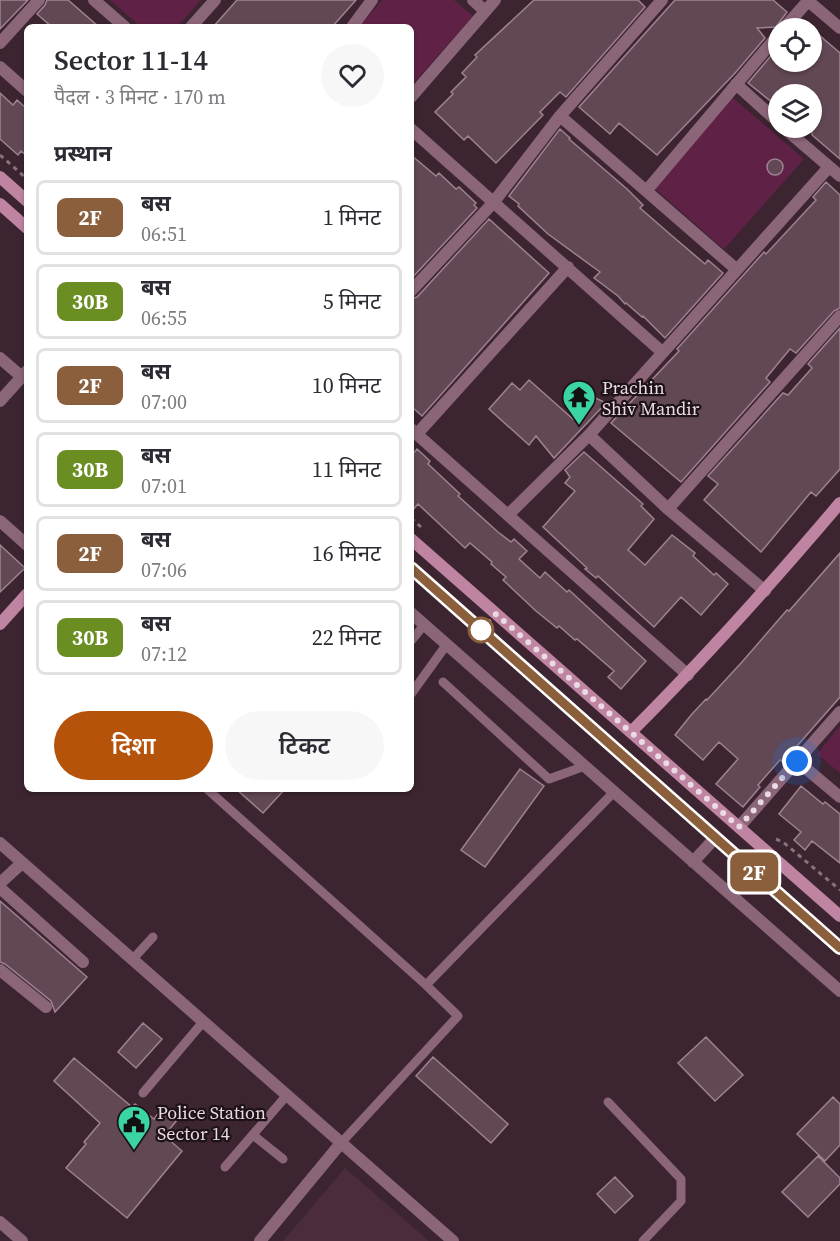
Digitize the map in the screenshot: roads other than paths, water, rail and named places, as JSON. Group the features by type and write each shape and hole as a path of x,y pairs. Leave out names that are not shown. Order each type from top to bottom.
{"street":[{"path":"0,43 39,0"},
{"path":"94,0 122,24"},
{"path":"194,24 215,0"},
{"path":"354,24 372,0"},
{"path":"472,0 485,11"},
{"path":"414,94 495,0"},
{"path":"414,286 493,203 560,116 662,0"},
{"path":"792,18 807,0 840,28"},
{"path":"647,190 768,47"},
{"path":"0,67 24,88"},
{"path":"736,84 768,113"},
{"path":"560,116 736,269"},
{"path":"414,132 662,352"},
{"path":"796,138 840,176"},
{"path":"508,515 589,435 829,166"},
{"path":"0,177 24,198"},
{"path":"0,204 24,225"},
{"path":"568,267 414,432 688,675"},
{"path":"668,509 840,316"},
{"path":"0,358 24,374 0,401"},
{"path":"589,435 668,509 765,591"},
{"path":"631,732 688,675 765,591 840,503"},
{"path":"0,521 24,542"},
{"path":"414,542 840,916"},
{"path":"414,571 840,948"},
{"path":"0,624 24,597"},
{"path":"414,616 840,991"},
{"path":"739,827 840,712"},
{"path":"797,761 840,797"},
{"path":"693,862 715,838"},
{"path":"0,843 453,1241"},
{"path":"22,863 0,885 82,962"},
{"path":"0,970 46,1007"},
{"path":"260,1241 341,1143"},
{"path":"0,1222 22,1241"}],"lane":[{"path":"414,637 424,625"},
{"path":"414,690 447,644"},
{"path":"443,682 549,779 585,766"},
{"path":"210,792 458,1016 341,1143"},
{"path":"426,986 614,792"},
{"path":"132,960 153,937"},
{"path":"142,1093 204,1022"},
{"path":"225,1167 287,1095"},
{"path":"608,1102 681,1179 681,1202 643,1241"},
{"path":"253,1135 283,1159"}],"place":[{"name":"Prachin Shiv Mandir","path":"579,426"},
{"name":"Police Station Sector 14","path":"134,1151"}]}
